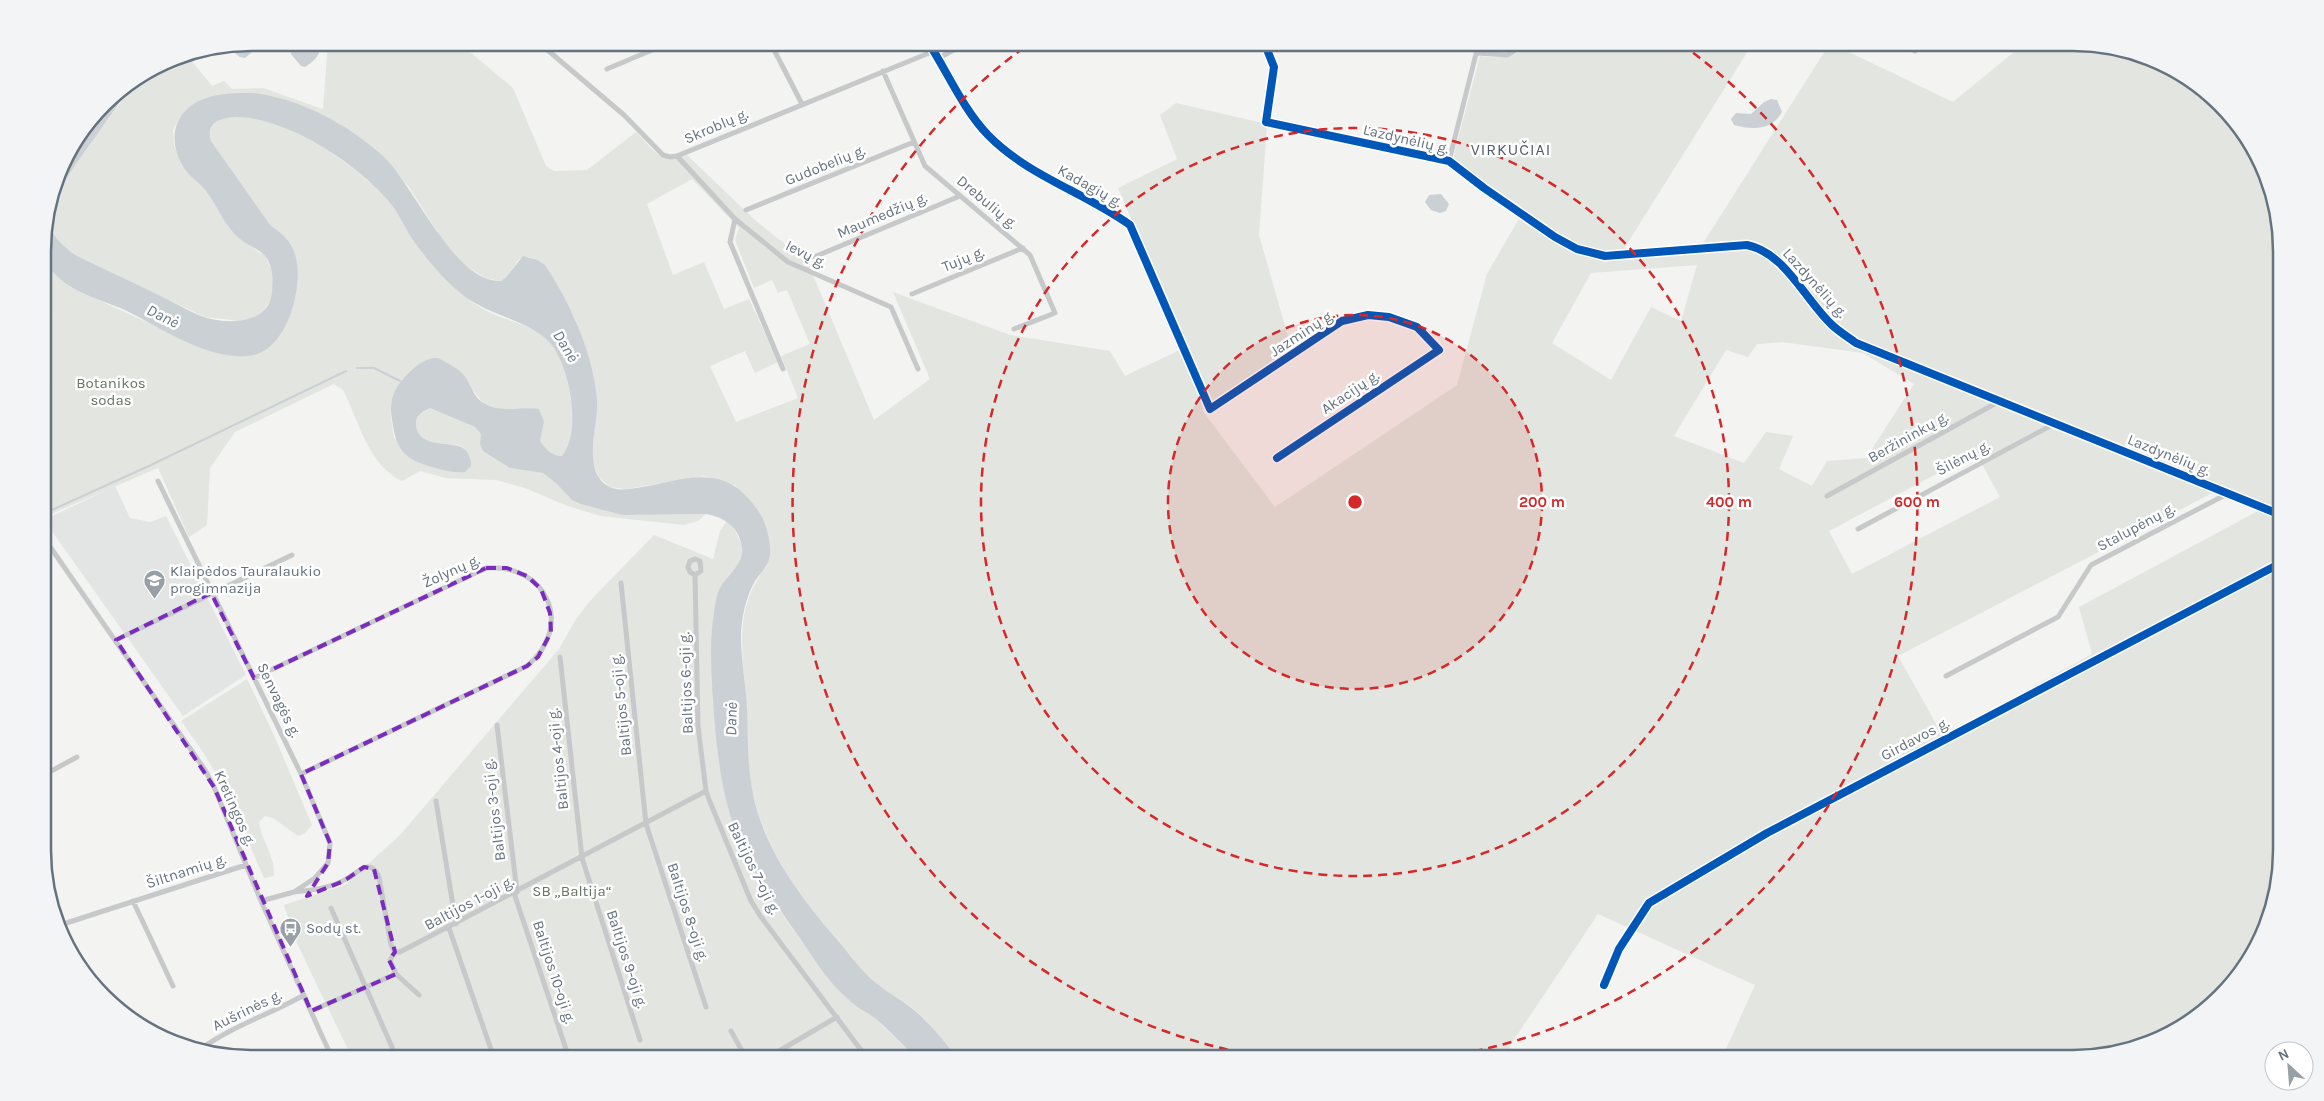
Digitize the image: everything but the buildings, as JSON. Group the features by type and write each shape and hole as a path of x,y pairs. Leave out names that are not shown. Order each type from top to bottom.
{"street":[{"name":"Skroblų g.","path":"549,51 624,115 663,155 670,157 677,156 934,51"},
{"path":"607,69 650,51"},
{"path":"775,51 802,104"},
{"name":"Kadagių g.","path":"934,51 963,101 988,135 1035,173 1109,210 1130,225 1210,409"},
{"path":"939,58 952,51"},
{"name":"Lazdynėlių g.","path":"1268,51 1274,67 1266,122 1450,161 1491,194 1548,233 1592,254 1605,256 1740,245 1757,247 1775,258 1831,325 1856,343 2273,512"},
{"path":"1450,161 1477,52 1507,55 1514,51"},
{"name":"Drebulių g.","path":"883,71 925,166 1030,255 1055,312 1014,329"},
{"name":"Gudobelių g.","path":"746,210 914,142"},
{"name":"Ievų g.","path":"677,156 735,220 788,262 891,307 918,369"},
{"name":"Maumedžių g.","path":"814,257 960,196"},
{"path":"735,220 730,242 783,369"},
{"name":"Tujų g.","path":"912,294 1023,248"},
{"name":"Jazminų g.","path":"1210,409 1342,321 1368,314 1389,317 1417,327 1439,350"},
{"name":"Akacijų g.","path":"1277,458 1439,350"},
{"name":"Beržininkų g.","path":"1827,496 2000,401"},
{"name":"Šilėnų g.","path":"1858,529 2054,424"},
{"name":"Senvagės g.","path":"158,481 301,774 328,835 330,853 322,871 294,892 261,901"},
{"name":"Stalupėnų g.","path":"1946,676 2058,617 2091,564 2227,494"},
{"name":"Kretingos g.","path":"51,548 205,770 214,787 261,901 328,1050"},
{"path":"116,640 292,555"},
{"name":"Girdavos g.","path":"1604,985 1619,949 1649,903 1767,833 2273,567"},
{"name":"Žolynų g.","path":"254,678 486,568 507,568 519,572 534,582 545,596 550,613 551,632 544,649 527,666 301,774"},
{"name":"Baltijos 6-oji g.","path":"695,575 698,726 706,791"},
{"name":"Baltijos 5-oji g.","path":"621,583 646,824"},
{"name":"Baltijos 4-oji g.","path":"560,656 582,858"},
{"name":"Baltijos 3-oji g.","path":"497,725 516,892"},
{"path":"51,771 77,757"},
{"name":"Baltijos 1-oji g.","path":"395,952 406,950 449,928 706,791"},
{"name":"Baltijos 7-oji g.","path":"706,791 720,830 755,908 861,1050"},
{"path":"436,801 456,924"},
{"name":"Baltijos 8-oji g.","path":"646,824 706,1008"},
{"name":"Baltijos 9-oji g.","path":"582,858 640,1040"},
{"name":"Šiltnamių g.","path":"65,923 246,865"},
{"path":"294,892 332,886 344,881 364,867 370,866 374,869 379,877 391,945 395,952 390,960 396,974 419,995"},
{"name":"Baltijos 10-oji g.","path":"516,892 566,1050"},
{"name":"Šiltnamių g.","path":"133,901 173,986"},
{"path":"331,908 393,1050"},
{"path":"449,928 491,1050"},
{"path":"311,1011 396,974"},
{"name":"Aušrinės g.","path":"207,1045 304,995"},
{"path":"780,1050 836,1017"},
{"path":"732,1031 742,1050"}],"highlighted area":[{"path":"486,568 507,568 527,576 541,589 550,613 551,632 538,657 527,666 301,774 330,843 328,863 307,896 344,881 364,867 374,869 395,952 389,960 396,974 311,1011 214,787 116,640 211,593 254,678"}],"shaded area":[{"name":"Klaipėdos Tauralaukio progimnazija","path":"115,486 130,518 150,522 166,516 246,675 183,716 51,530 51,517"}],"green space":[{"path":"327,51 469,51 513,88 546,166 554,171 587,170 636,132 652,150 663,157 678,158 687,155 757,222 807,261 874,420 930,379 893,292 1010,335 1110,351 1125,376 1186,347 1118,188 1177,159 1160,115 1176,103 1267,124 1259,235 1291,347 1202,410 1275,507 1457,385 1487,274 1520,217 1569,248 1598,259 1749,249 1762,254 1775,263 1788,276 1828,322 1854,346 2214,492 1898,656 1943,736 2092,654 2079,607 2258,511 2273,517 2273,850 2269,889 2258,926 2246,950 2231,972 2195,1008 2173,1023 2149,1035 2125,1043 2099,1048 2073,1050 1726,1050 1755,985 1598,914 1509,1047 1513,1050 952,1050 913,1008 877,984 831,935 793,884 777,857 764,829 754,799 748,769 747,706 742,645 745,614 749,598 766,567 736,486 704,476 626,489 610,487 599,477 593,463 597,401 590,365 575,318 545,265 529,257 519,259 506,277 500,281 485,278 465,265 444,242 409,187 383,157 337,122 254,93 208,97 180,117 173,130 174,145 182,166 204,189 241,240 265,256 271,269 272,298 264,310 254,318 242,321 205,317 75,255 54,235 52,232 55,212 64,181 78,159 125,96 140,85 175,66 191,61 212,86 224,81 232,89 263,88 323,109","holes":["692,179 739,228 735,240 754,288 772,280 778,293 787,290 810,344 781,356 798,398 736,422 710,366 745,351 755,373 778,362 749,299 724,309 704,262 673,275 647,204","1697,265 1681,321 1651,307 1611,380 1552,343 1591,273","1782,342 1863,353 1914,384 1866,458 1827,461 1812,486 1779,469 1793,436 1766,432 1744,463 1674,436 1726,350 1748,357 1757,344","1976,453 2000,497 1852,574 1829,531"]},
{"path":"1522,51 1748,51 1622,252 1598,251 1554,234 1455,162 1454,154 1480,56 1502,57"},
{"path":"1825,51 1847,51 1953,102 2015,51 2099,53 2125,58 2149,66 2184,85 2205,101 2223,119 2246,151 2258,175 2266,199 2273,251 2273,508 1863,342 1835,323 1769,250 1751,243 1702,245"},
{"name":"Botanikos sodas","path":"226,117 249,117 268,121 308,138 328,150 366,179 394,208 430,261 458,291 472,302 490,312 538,332 553,346 558,355 566,375 573,412 571,439 562,456 552,453 540,441 544,422 530,408 503,410 485,405 471,388 403,378 392,400 391,421 394,438 471,459 467,451 462,447 428,441 423,438 419,433 416,422 420,415 430,408 475,427 481,434 480,444 483,451 510,468 543,473 572,500 622,515 706,514 698,521 684,525 600,516 565,505 525,488 496,480 446,478 420,471 402,481 390,474 373,453 343,390 334,384 235,432 210,468 207,525 189,537 158,468 51,514 51,269 70,287 212,352 254,355 264,350 296,258 292,248 280,232 271,226 211,141 210,132 212,126"},
{"name":"SB „Baltija“","path":"727,521 734,529 742,545 742,555 738,564 726,579 713,615 712,679 718,756 729,812 748,860 770,897 827,977 848,999 876,1019 908,1050 348,1050 295,939 284,905 345,885 401,834 559,649 576,619 590,601 654,535 713,559 720,531"},
{"path":"247,679 273,733 312,825 304,834 298,836 273,818 265,816 259,822 274,869 274,876 264,878 225,788 181,721"}],"water":[{"path":"253,51 245,58 234,52"},
{"path":"290,51 320,51 314,60 305,67 301,66"},
{"name":"Danė","path":"237,93 272,96 307,107 340,124 370,145 395,170 452,250 468,267 484,278 501,281 523,256 537,260 545,265 572,312 591,365 597,400 593,460 601,480 610,487 623,489 706,477 719,479 732,485 752,502 763,519 770,545 770,554 766,565 749,594 741,629 749,770 753,795 762,826 790,879 852,958 879,986 919,1014 952,1050 908,1050 876,1019 854,1005 822,970 773,900 741,846 725,796 719,762 711,661 712,628 717,596 742,554 738,534 730,524 713,515 706,514 622,515 581,504 572,500 543,473 510,468 483,451 480,444 481,434 475,427 430,408 418,416 416,425 418,432 428,440 464,448 471,460 471,466 465,472 444,470 422,464 403,451 396,438 394,429 391,411 392,398 406,375 428,359 439,359 460,371 477,397 487,405 500,409 539,409 544,422 540,441 555,455 562,456 568,445 571,433 572,402 560,359 547,339 525,326 475,303 457,290 419,248 394,208 381,192 364,177 345,161 324,148 302,135 280,126 238,117 226,118 216,122 210,129 211,141 271,226 280,232 290,244 296,258 298,270 295,299 284,328 276,341 266,350 254,355 222,354 188,343 127,311 71,287 51,270 52,232 61,243 75,255 204,317 214,320 236,321 256,316 264,311 269,303 272,292 272,273 268,260 259,251 234,234 210,196 184,169 177,154 175,144 177,124 189,108 209,97"},
{"path":"123,98 63,185 85,140 101,119"},
{"path":"1771,99 1777,100 1782,112 1773,123 1761,128 1734,125 1731,119 1736,113 1751,114 1764,102"},
{"path":"1441,194 1449,204 1446,211 1440,213 1431,210 1425,202 1429,195"}],"waterway":[{"path":"357,368 374,368 400,381"},
{"path":"51,511 151,465 346,371"}],"cycle path":[{"path":"933,51 971,114 988,135 1021,162 1038,173 1112,213 1130,225 1210,409 1342,321 1368,315 1389,317 1417,327 1439,350 1277,458"},
{"path":"1268,51 1274,67 1266,122 1449,161 1484,188 1555,237 1577,249 1605,256 1747,245 1760,250 1772,257 1783,267 1831,324 1856,343 2273,512"},
{"path":"1604,985 1619,949 1649,903 1767,833 2273,567"}],"place":[{"name":"Klaipėdos Tauralaukio progimnazija","path":"154,599"},
{"name":"Sodų st.","path":"290,947"}],"district":[{"name":"VIRKUČIAI","path":"1511,149"}]}
